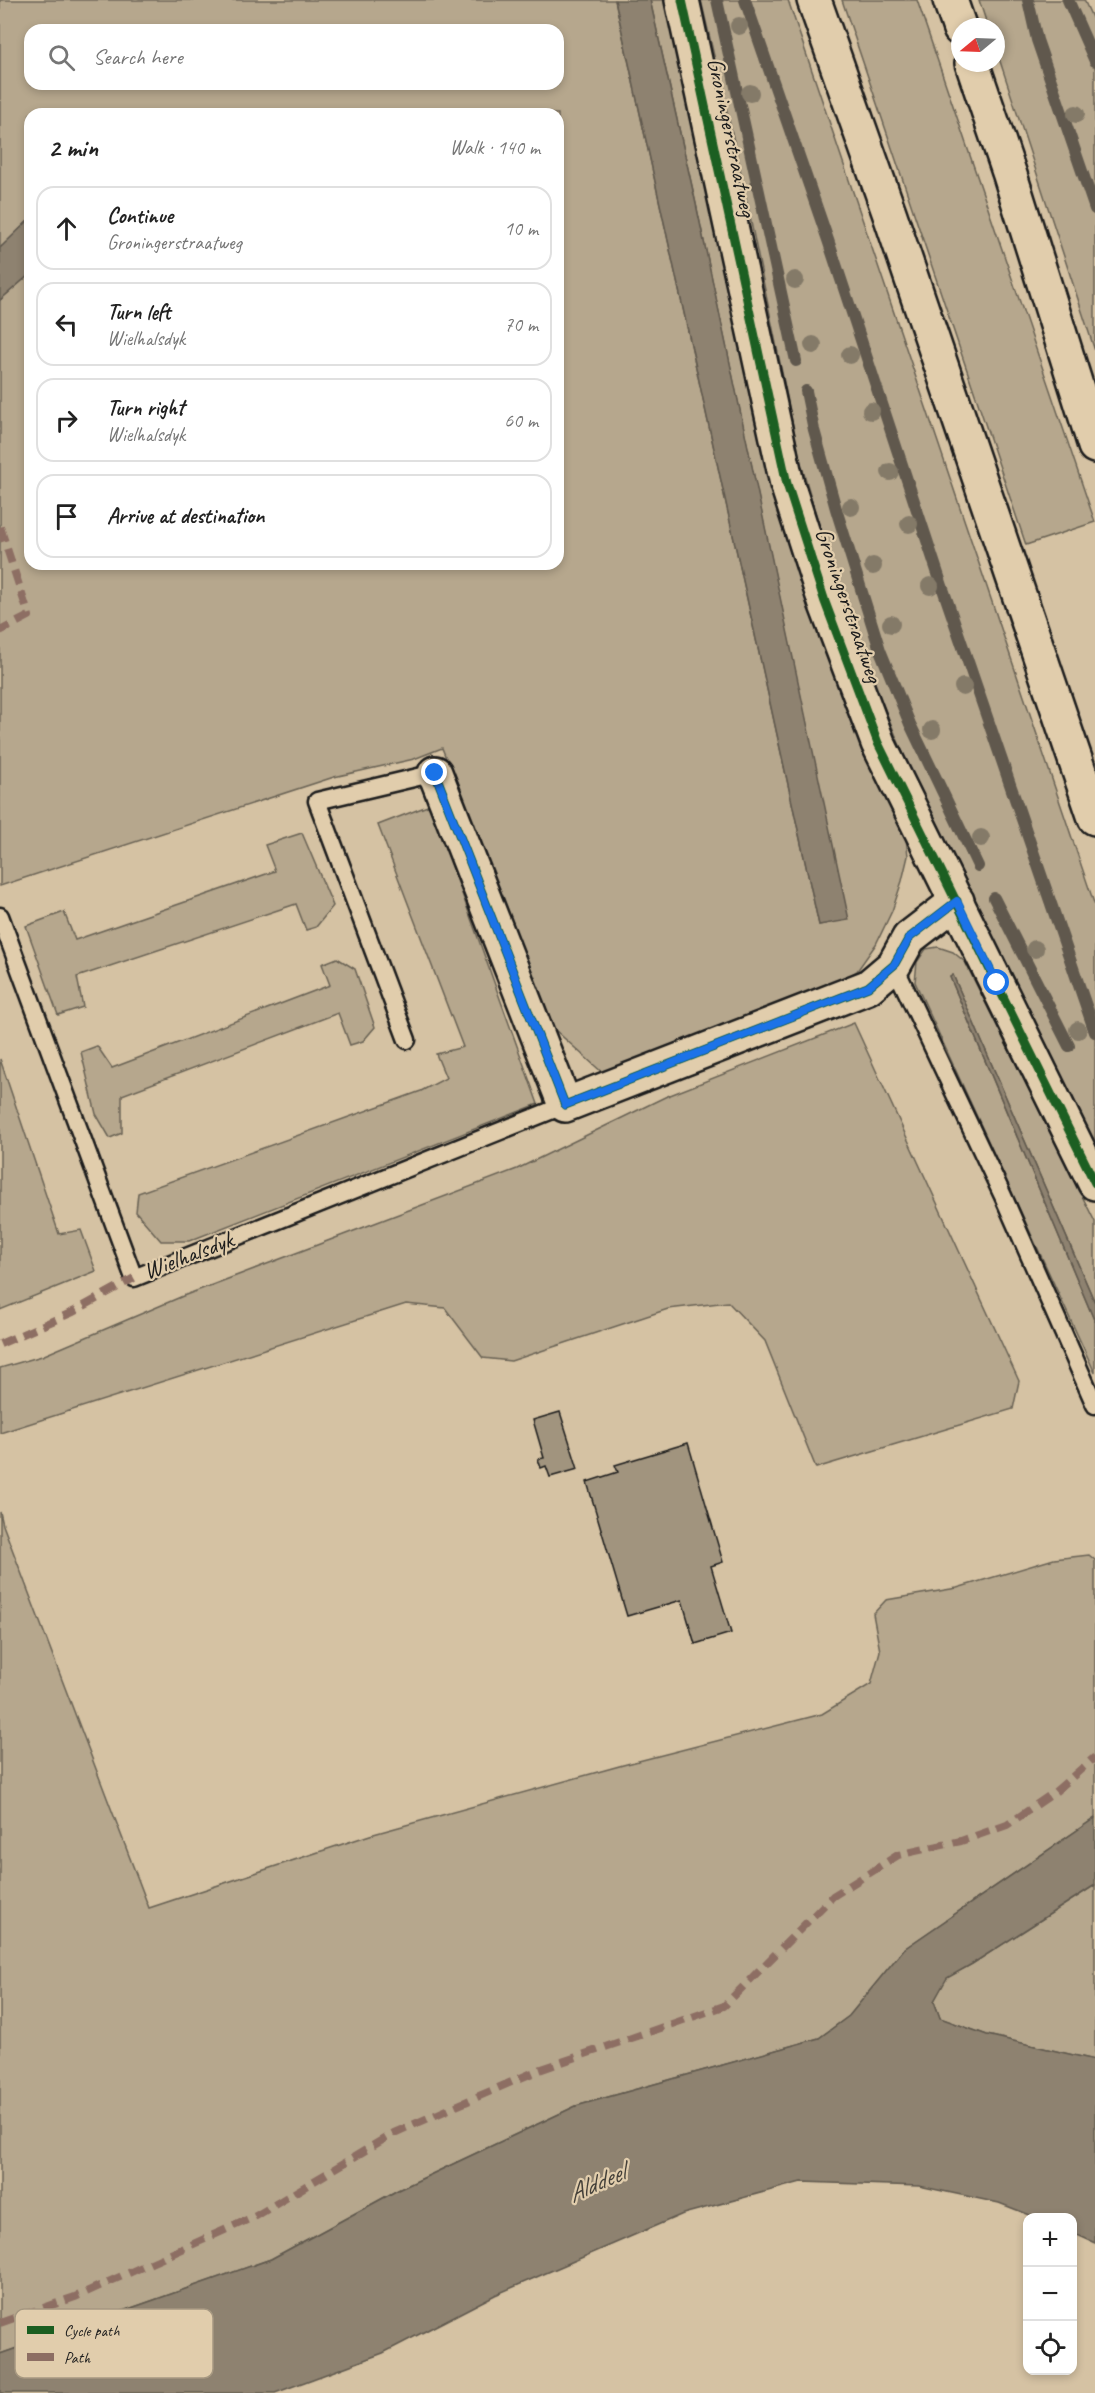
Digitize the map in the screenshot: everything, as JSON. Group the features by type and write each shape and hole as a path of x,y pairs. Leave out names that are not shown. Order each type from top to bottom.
{"main road":[{"name":"Groningerstraatweg","path":"682,0 787,484 825,602 878,743 1095,1183"},
{"path":"814,0 890,215 1095,819"},
{"path":"950,0 956,18"},
{"path":"975,72 1011,175 1095,446"},
{"path":"435,773 565,1105"},
{"name":"Wielhalsdyk","path":"565,1105 868,987 894,965 909,938 957,901"}],"lane":[{"path":"407,1040 317,801 435,773"},
{"name":"Wielhalsdyk","path":"0,916 134,1278 565,1105"},
{"path":"894,965 1003,1196 1095,1405"}],"shaded area":[{"path":"0,0 615,0 819,925 848,919 696,204 650,0 664,0 742,357 791,555 855,733 906,838 908,856 892,911 876,944 857,971 829,988 605,1075 554,1029 442,748 414,759 334,777 0,886 0,300 24,279 24,570 564,570 564,108 24,108 24,225 0,248"},
{"path":"701,0 788,0 1095,906 1095,1143 906,760 871,676 830,562 800,460 738,159"},
{"path":"842,0 917,0 1095,522 1026,545"},
{"path":"979,0 1084,0 1095,24 1095,351 1004,72 1005,18 985,18"},
{"path":"430,805 538,1104 189,1241 161,1241 136,1212 138,1193 421,1091 446,1078 436,1054 463,1047 378,825"},
{"path":"302,833 333,906 316,927 306,930 296,904 77,977 83,1007 58,1015 26,926 64,912 75,940 275,871 265,845"},
{"path":"938,947 953,952 965,962 1095,1222 1095,1303 953,975 950,977 1095,1322 1095,1373 915,982 917,962 926,949"},
{"path":"337,958 355,969 375,1027 363,1041 350,1045 338,1013 122,1095 122,1133 110,1138 96,1114 81,1052 97,1046 112,1068 330,985 322,964"},
{"path":"854,1023 1019,1381 1013,1409 816,1468 765,1341 728,1302 668,1309 511,1361 483,1358 445,1308 406,1304 0,1433 0,1368 42,1356 183,1296 517,1169 665,1097"},
{"path":"0,1059 59,1234 81,1230 96,1271 0,1310"},
{"path":"0,1512 149,1908 370,1835 623,1765 822,1714 871,1684 880,1651 873,1614 886,1600 957,1588 1054,1559 1089,1555 1095,1560 1095,1818 904,1949 849,2016 819,2038 576,2106 398,2190 271,2259 128,2309 15,2309 15,2349 0,2354"},
{"path":"1095,1885 1095,2060 987,2035 940,2018 934,2001 946,1978 972,1964"}],"water":[{"path":"615,0 650,0 696,204 849,920 819,925"},
{"path":"24,225 24,279 0,300 0,248"},
{"path":"953,975 1095,1303 1095,1322 950,977"},
{"name":"Alddeel","path":"1095,1818 1095,1885 947,1978 934,2001 940,2018 987,2035 1095,2060 1095,2243 1077,2235 1077,2213 1025,2213 999,2203 919,2186 801,2182 683,2214 495,2295 383,2353 275,2393 0,2393 0,2354 15,2349 15,2378 213,2378 213,2309 128,2309 271,2259 398,2190 576,2106 819,2038 849,2016 904,1949"}],"building":[{"path":"560,1412 578,1469 550,1477 546,1466 541,1468 538,1459 544,1458 533,1420"},
{"path":"688,1443 723,1562 711,1566 731,1633 695,1644 682,1600 627,1616 587,1482 618,1472 615,1465"}],"waterway":[{"path":"717,0 796,361"},
{"path":"745,0 1095,1032"},
{"path":"1028,0 1037,40 1095,209"},
{"path":"1068,0 1095,61"},
{"path":"806,391 814,430 836,509 880,650 910,724 978,866"},
{"path":"994,898 1069,1046"}],"marked path":[{"path":"0,527 29,616 0,631"},
{"path":"0,1344 73,1312 134,1278"},
{"path":"40,2309 75,2297 256,2216 394,2133 539,2070 724,2006 833,1896 898,1855 961,1841 1007,1825 1055,1792 1095,1757"},
{"path":"0,2323 15,2318"}],"cycle path":[{"path":"682,0 787,484 825,602 878,743 1095,1183"},
{"path":"435,773 565,1105 868,987 894,965 909,938 957,901"}],"route":[{"path":"435,773 565,1105 868,987 894,965 909,938 957,901 997,983"}]}
